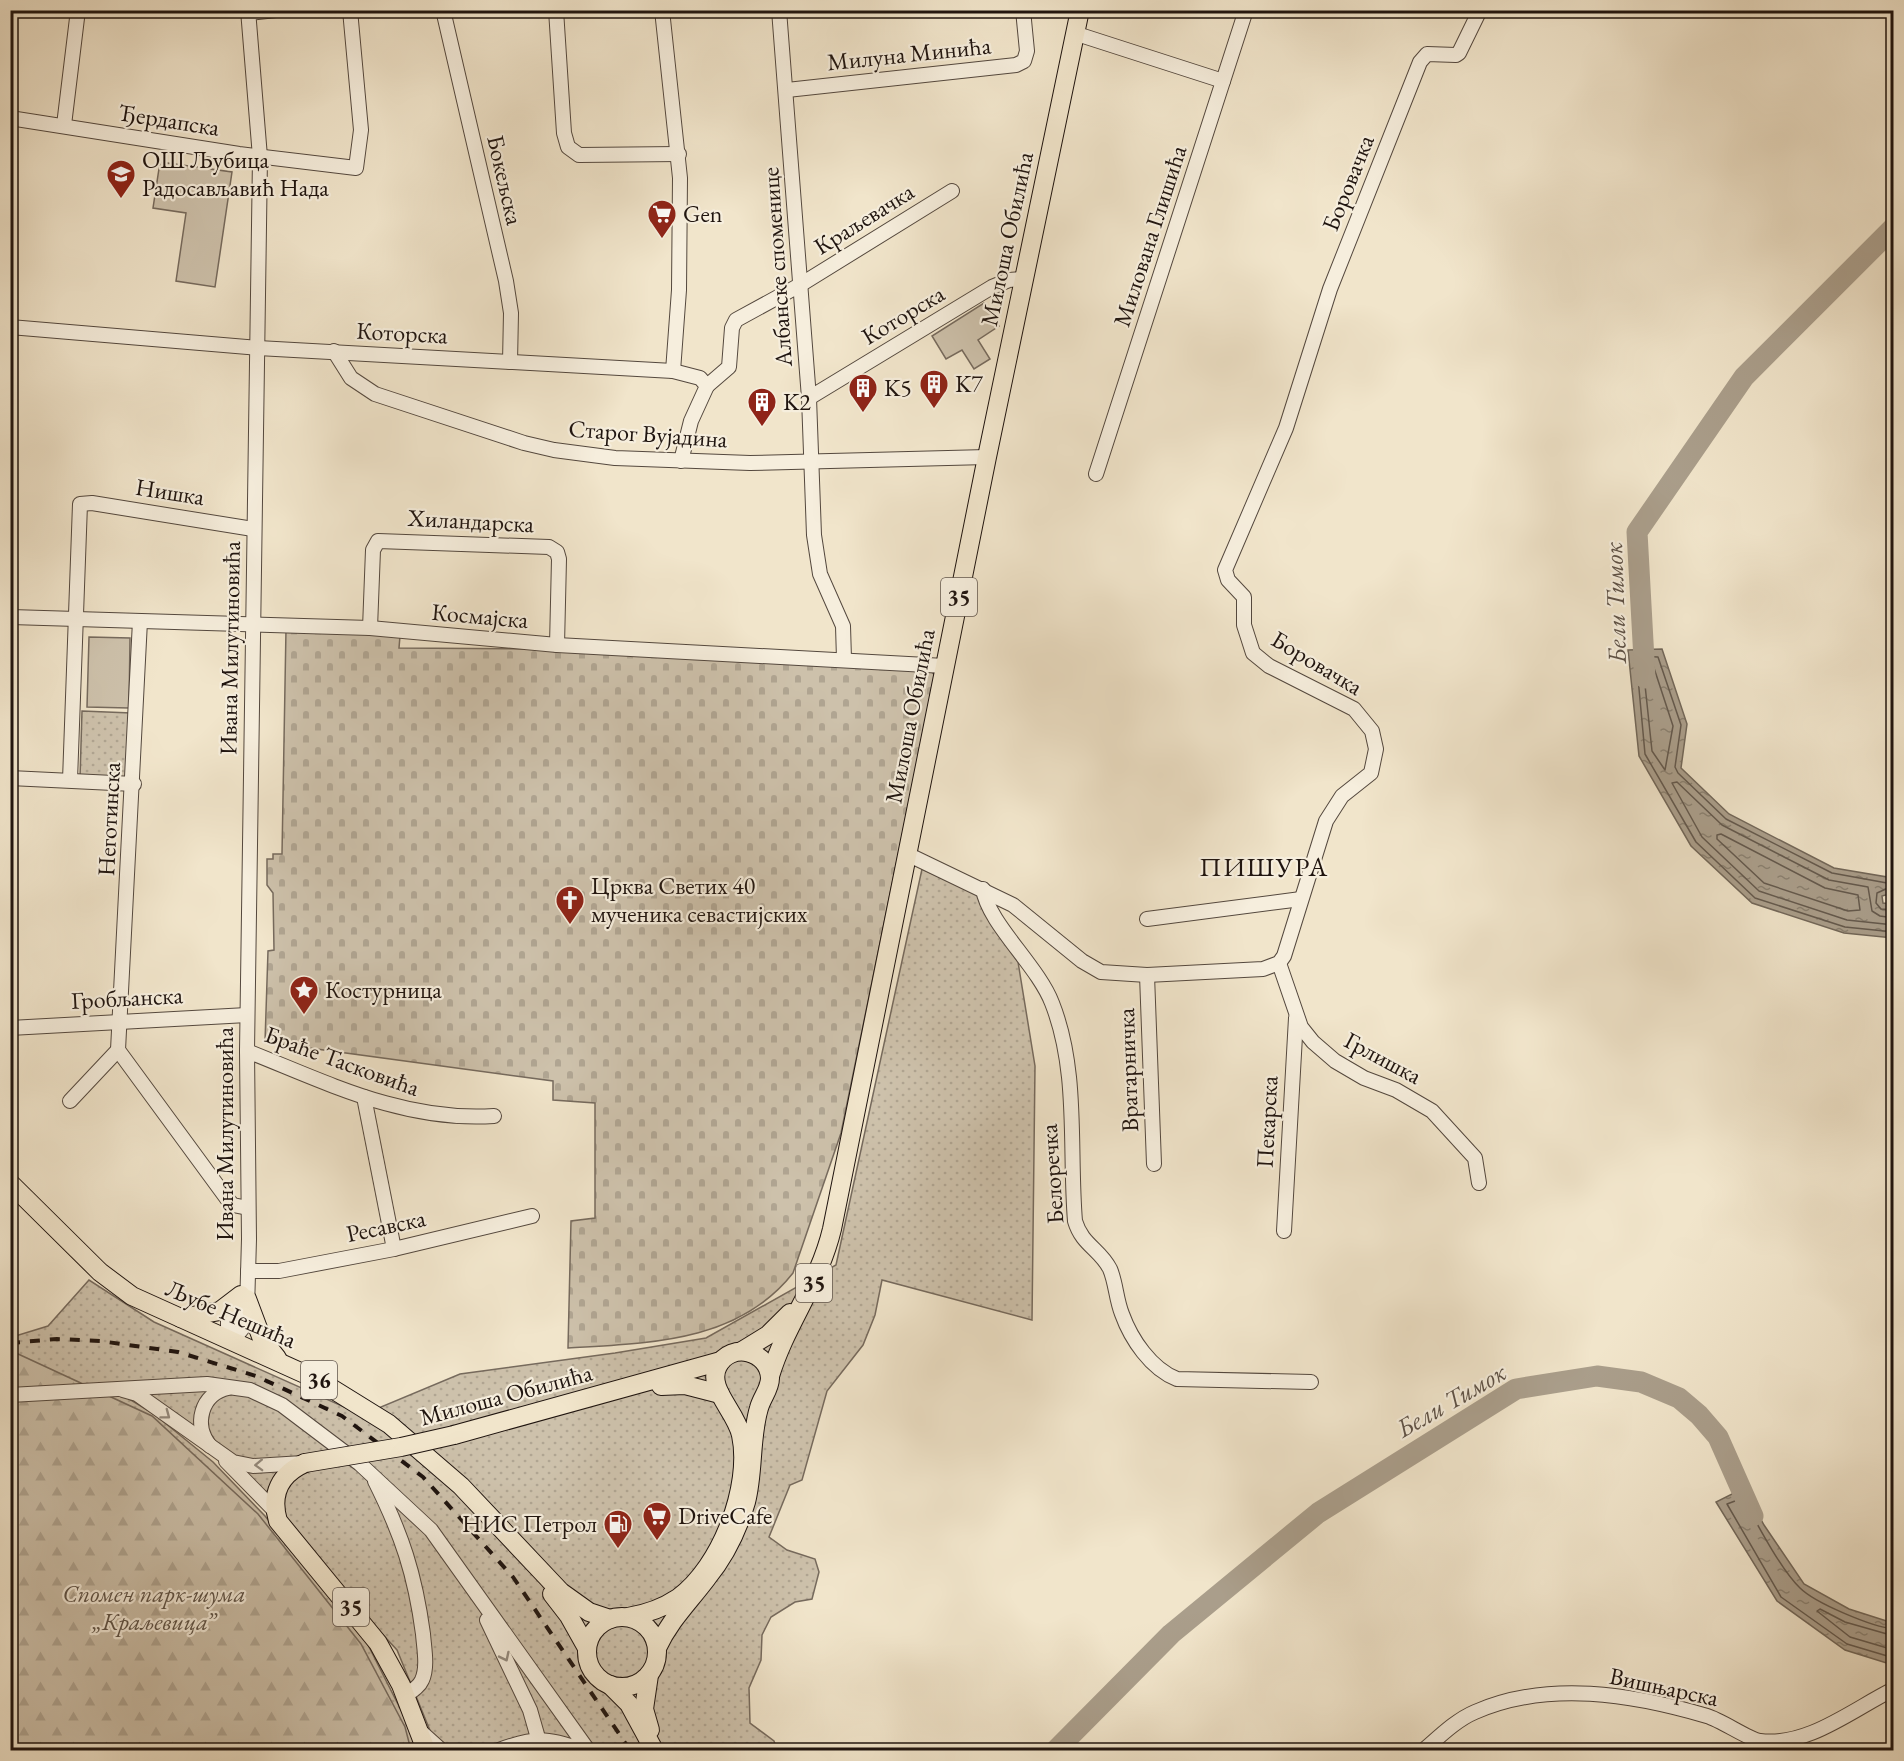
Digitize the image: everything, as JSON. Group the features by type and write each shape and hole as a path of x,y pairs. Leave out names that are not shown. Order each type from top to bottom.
{"main road":[{"name":"Милоша Обилића","path":"770,1376 782,1341 817,1277 828,1247 1023,279 1080,10"},
{"name":"Љубе Нешића","path":"10,1183 109,1279 145,1304 333,1387 389,1424 436,1461 495,1524"},
{"name":"Милоша Обилића","path":"742,1351 774,1331 792,1310 816,1263 842,1184"},
{"path":"180,1318 220,1311 245,1293 262,1339 280,1362"},
{"path":"742,1351 759,1357 770,1376"},
{"name":"35","path":"721,1361 732,1353 742,1351"},
{"name":"Милоша Обилића","path":"305,1463 401,1447 454,1435 721,1361"},
{"path":"587,1648 594,1631 619,1618 654,1611 678,1598 699,1576 726,1533 739,1493 743,1458 741,1434 715,1377 721,1361"},
{"name":"35","path":"723,1398 745,1406 762,1398 768,1389 770,1376"},
{"name":"Милоша Обилића","path":"624,1389 685,1385 723,1398"},
{"path":"610,1685 624,1688 634,1685 649,1675 656,1664 657,1648 672,1620 713,1570 735,1531 749,1486 754,1431 762,1398"},
{"name":"35","path":"305,1463 288,1472 279,1483 275,1496 275,1511 283,1530 371,1632 386,1655 405,1695 426,1750"},
{"name":"36","path":"495,1524 561,1592 589,1612 619,1618 649,1629 657,1648"},
{"name":"36","path":"495,1524 569,1616 587,1648 588,1661 593,1672 629,1704 654,1750"},
{"path":"649,1675 645,1716 659,1750"}],"street":[{"path":"64,125 78,10"},
{"path":"249,12 276,10"},
{"name":"Ђердапска","path":"10,118 261,157 356,168 361,130 351,10"},
{"name":"Бокељска","path":"443,10 506,281 511,313 510,362"},
{"path":"556,10 564,133 568,147 579,155 679,154"},
{"path":"662,10 679,154 680,259 673,371"},
{"name":"Албанске споменице","path":"779,10 787,90 809,398 817,558 820,574 840,615 844,659"},
{"name":"Милуна Минића","path":"787,90 1016,65 1024,61 1027,51 1023,10"},
{"name":"Милована Глишића","path":"1096,474 1245,10"},
{"name":"Боровачка","path":"1279,963 1284,956 1326,821 1342,796 1371,773 1376,758 1376,742 1372,731 1354,709 1269,666 1253,653 1244,625 1244,597 1228,580 1225,570 1286,428 1330,289 1420,63 1427,54 1456,55 1460,53 1480,10"},
{"name":"Ивана Милутиновића","path":"230,1340 228,1321 245,1293 248,1271 246,1051 261,157 249,12"},
{"path":"1074,33 1223,81"},
{"name":"Краљевачка","path":"707,386 729,367 732,328 736,320 800,285 952,191"},
{"name":"Которска","path":"809,398 992,287 1009,280 1023,279"},
{"name":"Которска","path":"10,327 258,348 673,371 700,378 707,386"},
{"name":"Старог Вујадина","path":"334,351 344,370 366,390 524,443 583,454 681,461 987,457"},
{"path":"681,461 688,430 707,386"},
{"name":"Нишка","path":"80,504 92,503 254,529"},
{"name":"Неготинска","path":"70,780 80,504"},
{"name":"Хиландарска","path":"370,628 375,543 382,540 549,547 557,552 559,559 557,645"},
{"name":"Космајска","path":"11,617 370,628 557,645 945,666"},
{"name":"Неготинска","path":"118,1050 134,784 140,621"},
{"path":"10,778 134,784"},
{"path":"907,854 1013,905 1095,969 1109,973 1148,975 1263,969 1279,963"},
{"name":"Белоречка","path":"983,890 992,911 1042,981 1055,1011 1064,1048 1070,1097 1075,1221 1080,1236 1109,1267 1121,1313 1134,1339 1158,1368 1177,1379 1311,1382"},
{"path":"1147,919 1301,899"},
{"name":"Грлишка","path":"1279,963 1286,977 1296,1016 1301,1027 1313,1042 1335,1061 1364,1078 1418,1101 1432,1111 1475,1158 1479,1184"},
{"name":"Вратарничка","path":"1148,975 1154,1164"},
{"name":"Гробљанска","path":"10,1028 247,1014"},
{"name":"Пекарска","path":"1284,1231 1296,1016"},
{"path":"70,1101 118,1050 232,1205 248,1208"},
{"name":"Браће Тасковића","path":"246,1051 364,1097 447,1117 494,1116"},
{"path":"364,1097 394,1249"},
{"name":"Ресавска","path":"248,1271 279,1271 394,1249 532,1216"},
{"path":"10,1395 188,1384 233,1387 258,1393 282,1405 371,1474 430,1530 588,1750"},
{"path":"115,1387 137,1394 233,1462 246,1466 305,1463"},
{"path":"233,1387 214,1394 207,1402 201,1414 203,1436 275,1511"},
{"path":"371,1474 398,1527 417,1594 424,1644 424,1676 418,1686 405,1695"},
{"path":"470,1585 530,1710 538,1738"},
{"name":"Вишњарска","path":"1424,1750 1473,1713 1510,1700 1543,1693 1583,1693 1631,1699 1707,1716 1754,1740 1788,1739 1819,1729 1893,1689"},
{"path":"420,1732 441,1750"},
{"path":"499,1750 538,1738 561,1742 582,1750"},
{"path":"1742,1750 1754,1740"}],"green space":[{"path":"160,162 232,172 215,287 176,281 186,213 153,208"},
{"path":"984,303 999,326 978,340 990,359 974,369 962,350 946,359 932,336"},
{"path":"286,629 400,636 399,648 535,649 930,671 935,675 841,1133 793,1273 771,1296 746,1314 719,1326 660,1341 568,1348 571,1221 595,1218 595,1103 553,1100 553,1081 265,1042 268,951 274,950 273,893 267,885 267,859 273,859 273,854 282,854"},
{"path":"89,637 130,638 129,708 87,707"},
{"path":"82,711 131,713 130,780 80,778"},
{"path":"922,869 977,894 1018,962 1035,1066 1032,1320 882,1280 875,1315 863,1345 827,1391 802,1480 790,1485 769,1537 787,1550 815,1559 819,1572 812,1599 795,1602 771,1617 762,1635 761,1660 749,1688 750,1723 774,1741 777,1750 438,1750 397,1650 188,1424 121,1394 154,1414 213,1462 265,1516 366,1641 410,1728 416,1750 11,1750 12,1337 48,1326 89,1280 154,1322 362,1415 460,1374 706,1338 836,1265"},
{"name":"Спомен парк-шума „Краљевица”","path":"16,1353 152,1416 258,1514 361,1644 405,1727 411,1750 11,1750 10,1354"}],"water":[{"path":"1662,649 1687,724 1681,768 1729,814 1834,868 1893,878 1893,893 1882,896 1883,903 1893,904 1893,938 1844,933 1752,903 1691,846 1639,756 1628,650"},
{"path":"1744,1488 1764,1525 1804,1584 1849,1609 1893,1623 1893,1665 1845,1650 1777,1601 1716,1502"}],"waterway":[{"name":"Бели Тимок","path":"1645,678 1637,532 1744,377 1894,227"},
{"name":"Бели Тимок","path":"1056,1750 1171,1634 1318,1513 1516,1389 1597,1376 1641,1382 1679,1398 1699,1415 1718,1437 1753,1516"}],"railway":[{"path":"10,1343 57,1339 100,1341 178,1352 256,1376 342,1416 423,1477 513,1577 630,1750"}],"place":[{"name":"ОШ Љубица Радосављавић Нада","path":"121,200"},
{"name":"Gen","path":"662,240"},
{"name":"K7","path":"934,410"},
{"name":"K5","path":"863,414"},
{"name":"K2","path":"762,428"},
{"name":"Црква Светих 40 мученика севастијских","path":"570,926"},
{"name":"Костурница","path":"304,1016"},
{"name":"DriveCafe","path":"657,1542"},
{"name":"НИС Петрол","path":"618,1550"}],"district":[{"name":"ПИШУРА","path":"1264,867"}]}
